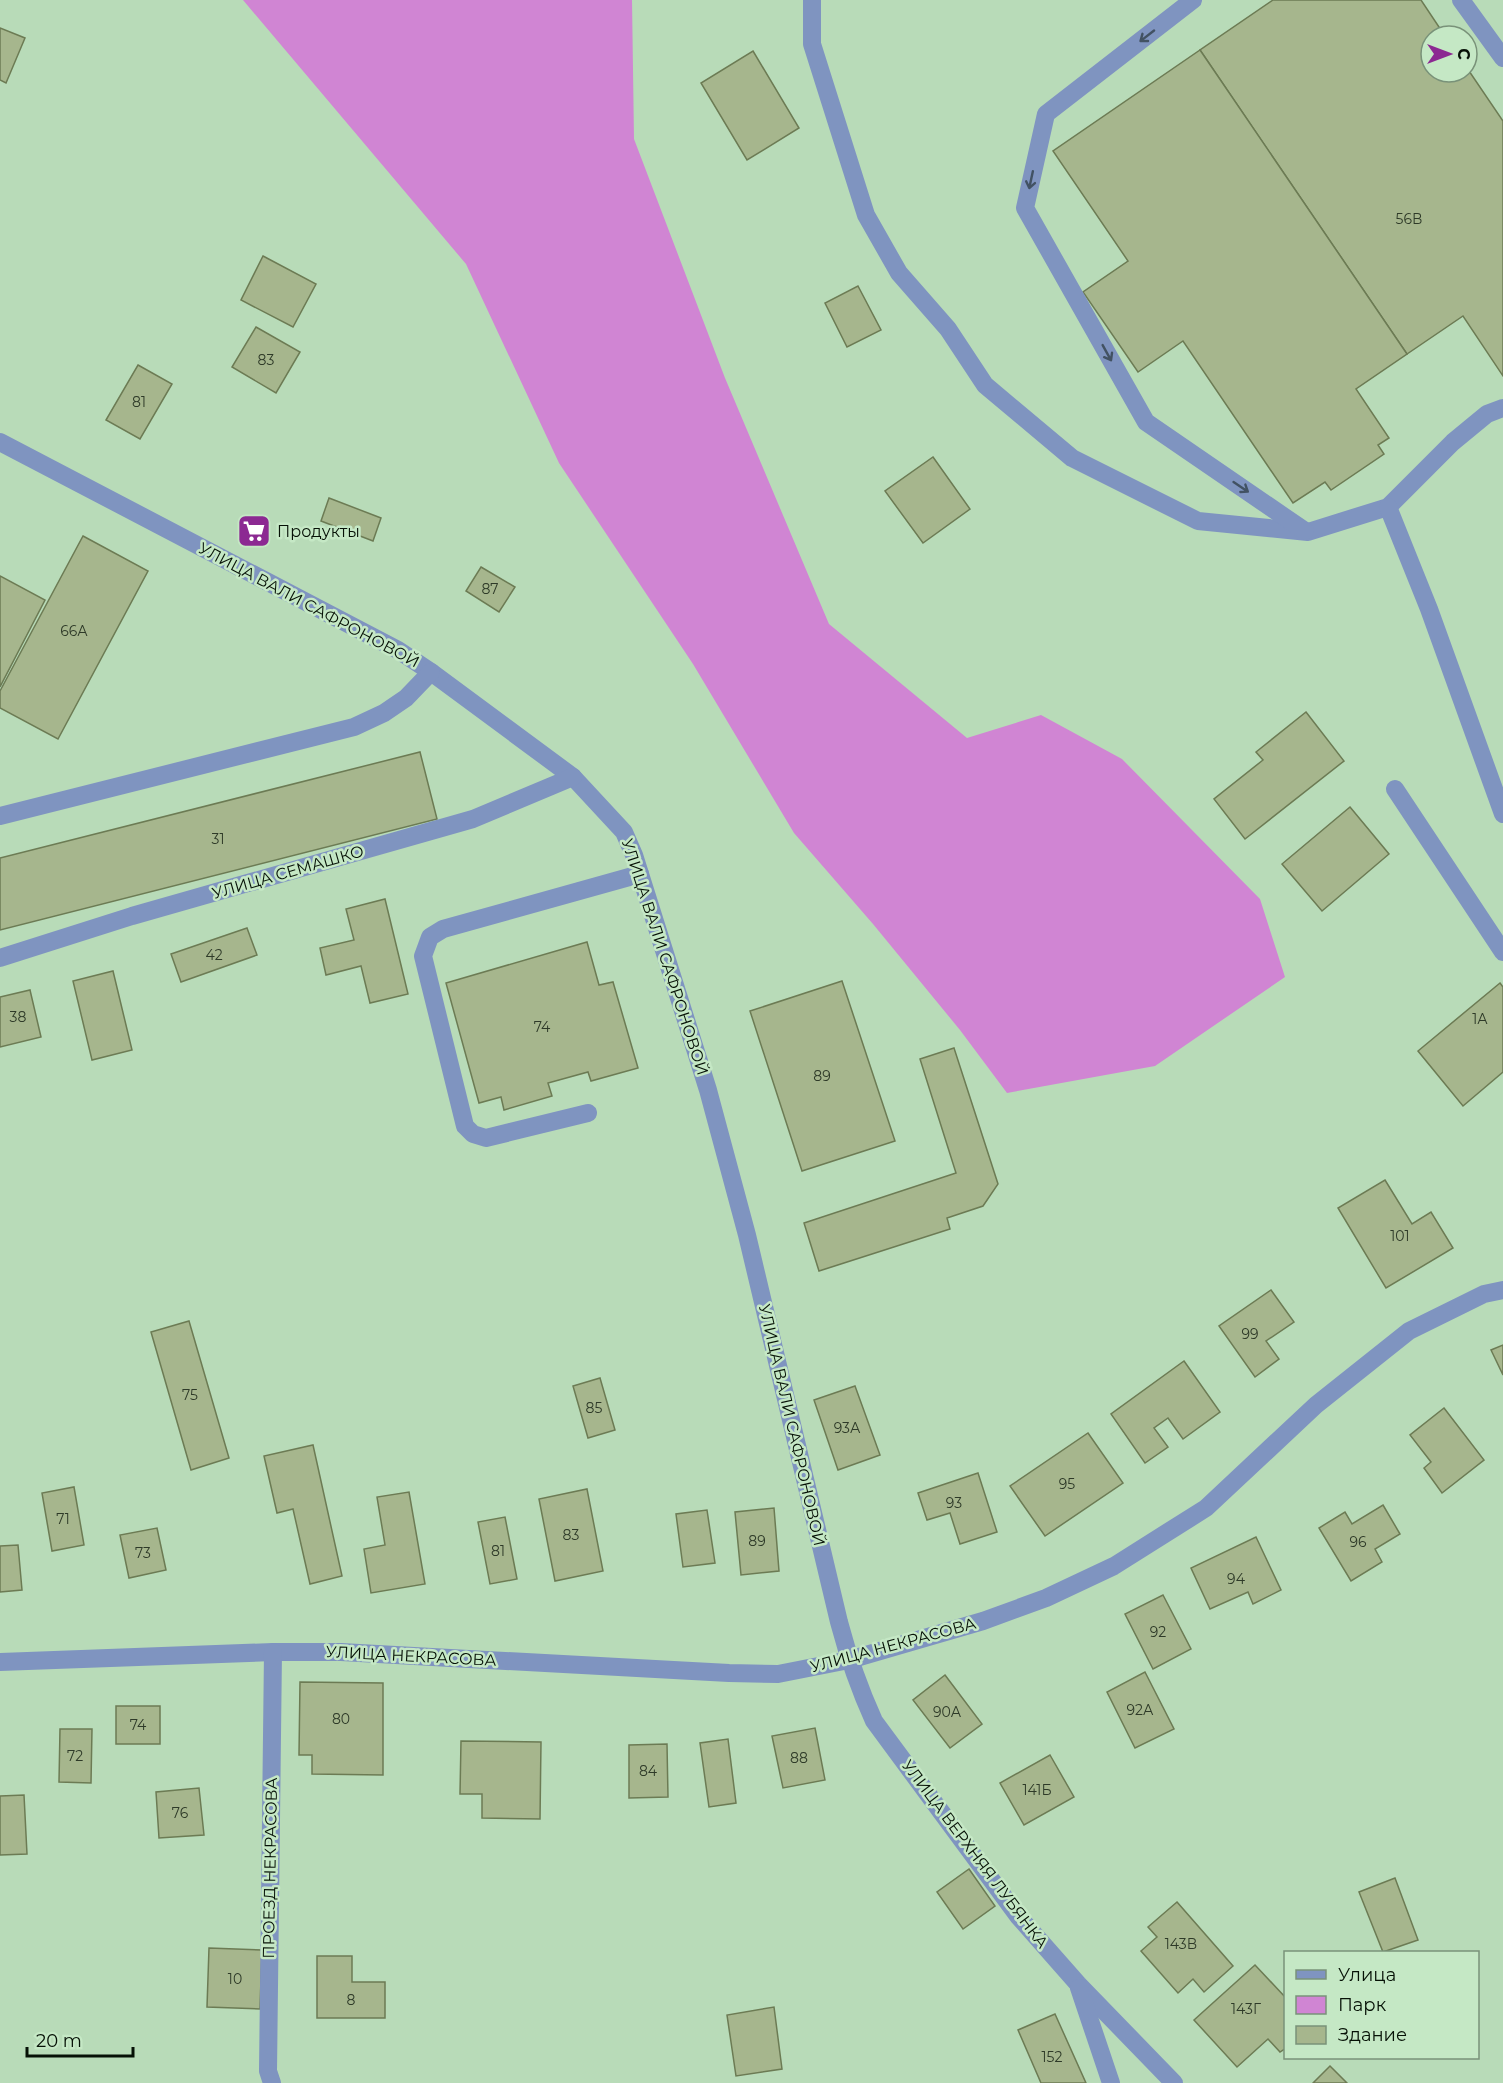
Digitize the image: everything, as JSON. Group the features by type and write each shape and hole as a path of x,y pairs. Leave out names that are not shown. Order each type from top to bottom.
{"street":[{"path":"812,0 812,44 866,215 899,273 948,329 985,385 1072,458 1198,521 1308,532 1388,507 1452,442 1487,414 1503,408"},
{"path":"1193,0 1046,114 1025,208 1146,423 1308,532"},
{"path":"1461,0 1503,58"},
{"name":"УЛИЦА ВАЛИ САФРОНОВОЙ","path":"0,442 398,650 573,777 624,832 640,874 708,1090 747,1235 849,1660"},
{"path":"1388,507 1429,609 1503,814"},
{"path":"0,816 354,727 384,713 406,698 431,672"},
{"name":"УЛИЦА СЕМАШКО","path":"0,958 144,913 473,819 573,777"},
{"path":"1395,789 1503,952"},
{"path":"588,1113 486,1138 473,1134 465,1126 423,956 430,937 443,929 640,874"},
{"name":"УЛИЦА НЕКРАСОВА","path":"0,1662 273,1652 342,1652 778,1674 849,1660 983,1620 1046,1598 1114,1566 1206,1509 1316,1405 1409,1331 1484,1294 1503,1290"},
{"name":"ПРОЕЗД НЕКРАСОВА","path":"272,2083 268,2072 273,1652"},
{"name":"УЛИЦА ВЕРХНЯЯ ЛУБЯНКА","path":"849,1660 874,1721 1018,1916 1078,1984 1174,2083"},
{"path":"1078,1984 1111,2083"}],"green space":[{"path":"243,0 632,0 634,139 725,378 829,624 967,738 1041,715 1122,759 1260,899 1285,977 1155,1066 1007,1093 960,1030 794,833 693,664 559,463 466,264"}],"building":[{"path":"1273,0 1421,0 1437,24 1419,24 1419,84 1478,84 1503,121 1503,376 1463,316 1407,354 1200,50"},
{"path":"0,28 25,38 6,83 0,80"},
{"path":"1200,50 1407,354 1356,389 1389,438 1378,445 1384,454 1331,490 1325,482 1293,503 1183,341 1138,372 1083,292 1128,261 1053,151"},
{"path":"753,51 799,128 747,160 701,83"},
{"path":"263,256 316,284 293,327 241,300"},
{"path":"858,286 881,330 847,347 825,303"},
{"path":"256,327 300,352 276,393 232,367"},
{"path":"138,365 172,384 140,439 106,420"},
{"path":"933,457 970,509 923,543 885,491"},
{"path":"329,498 381,518 373,541 321,521"},
{"path":"83,536 148,571 58,739 0,708 0,691"},
{"path":"481,567 515,587 499,612 466,591"},
{"path":"0,576 45,600 0,687"},
{"path":"1306,712 1344,761 1245,839 1214,799 1263,760 1256,752"},
{"path":"420,752 437,819 0,930 0,858"},
{"path":"1350,807 1389,854 1322,911 1282,864"},
{"path":"385,899 408,994 370,1003 361,966 326,975 320,948 354,940 346,909"},
{"path":"247,928 257,955 181,982 171,954"},
{"path":"587,942 599,985 613,982 638,1068 591,1081 588,1072 548,1083 552,1096 504,1110 501,1097 479,1103 446,983"},
{"path":"113,971 132,1050 92,1060 73,981"},
{"path":"842,981 895,1141 802,1171 750,1011"},
{"path":"1500,983 1503,987 1503,1072 1463,1106 1418,1051"},
{"path":"30,990 41,1037 0,1047 0,997"},
{"path":"954,1048 998,1184 983,1206 947,1218 950,1229 819,1271 804,1223 956,1173 920,1059"},
{"path":"1385,1180 1412,1224 1431,1212 1453,1248 1386,1288 1338,1208"},
{"path":"1271,1290 1294,1322 1266,1341 1279,1359 1255,1377 1219,1326"},
{"path":"189,1321 229,1458 191,1470 151,1332"},
{"path":"1503,1345 1503,1375 1491,1350"},
{"path":"1184,1361 1220,1412 1183,1439 1168,1418 1154,1428 1168,1447 1145,1463 1111,1414"},
{"path":"600,1378 615,1430 588,1438 573,1386"},
{"path":"855,1386 880,1455 838,1470 814,1400"},
{"path":"1444,1408 1484,1460 1442,1493 1424,1468 1431,1462 1410,1435"},
{"path":"1088,1433 1123,1483 1045,1536 1010,1486"},
{"path":"313,1445 342,1576 310,1584 293,1509 277,1513 264,1456"},
{"path":"978,1473 997,1532 960,1544 950,1513 927,1520 918,1493"},
{"path":"74,1487 84,1545 52,1551 42,1493"},
{"path":"587,1489 603,1571 555,1581 539,1499"},
{"path":"409,1492 425,1584 371,1593 364,1549 385,1545 377,1497"},
{"path":"1383,1505 1400,1534 1375,1549 1382,1562 1351,1581 1319,1528 1345,1512 1352,1524"},
{"path":"774,1508 779,1571 741,1575 735,1512"},
{"path":"707,1510 715,1563 683,1567 676,1514"},
{"path":"505,1517 517,1579 490,1584 478,1522"},
{"path":"157,1528 166,1570 129,1578 120,1535"},
{"path":"1256,1537 1281,1590 1253,1604 1248,1592 1210,1609 1191,1568"},
{"path":"18,1545 22,1590 0,1592 0,1546"},
{"path":"1163,1595 1191,1649 1153,1669 1125,1614"},
{"path":"1145,1672 1174,1729 1135,1748 1107,1692"},
{"path":"945,1675 982,1724 950,1748 913,1700"},
{"path":"300,1682 383,1683 383,1775 312,1774 312,1755 299,1755"},
{"path":"116,1706 160,1706 160,1744 116,1744"},
{"path":"815,1728 825,1780 783,1788 772,1736"},
{"path":"60,1729 92,1729 91,1783 59,1782"},
{"path":"728,1739 736,1803 709,1807 700,1743"},
{"path":"461,1741 541,1742 540,1819 482,1818 482,1794 460,1794"},
{"path":"667,1744 668,1797 629,1798 629,1745"},
{"path":"1050,1755 1074,1797 1024,1825 1000,1783"},
{"path":"199,1788 204,1835 159,1838 156,1792"},
{"path":"24,1795 27,1854 0,1855 0,1796"},
{"path":"969,1869 995,1906 963,1929 937,1892"},
{"path":"1395,1878 1418,1940 1383,1951 1359,1892"},
{"path":"1177,1902 1233,1966 1204,1992 1193,1979 1178,1993 1141,1951 1157,1937 1148,1927"},
{"path":"209,1948 262,1950 260,2009 207,2007"},
{"path":"317,1956 352,1956 352,1982 385,1982 385,2018 317,2018"},
{"path":"1255,1965 1284,1996 1284,2049 1280,2052 1268,2039 1237,2067 1194,2020"},
{"path":"774,2007 782,2069 736,2076 727,2015"},
{"path":"1055,2014 1086,2083 1041,2083 1018,2030"},
{"path":"1330,2066 1347,2083 1313,2083"}],"place":[{"name":"Продукты","path":"254,531"}]}
